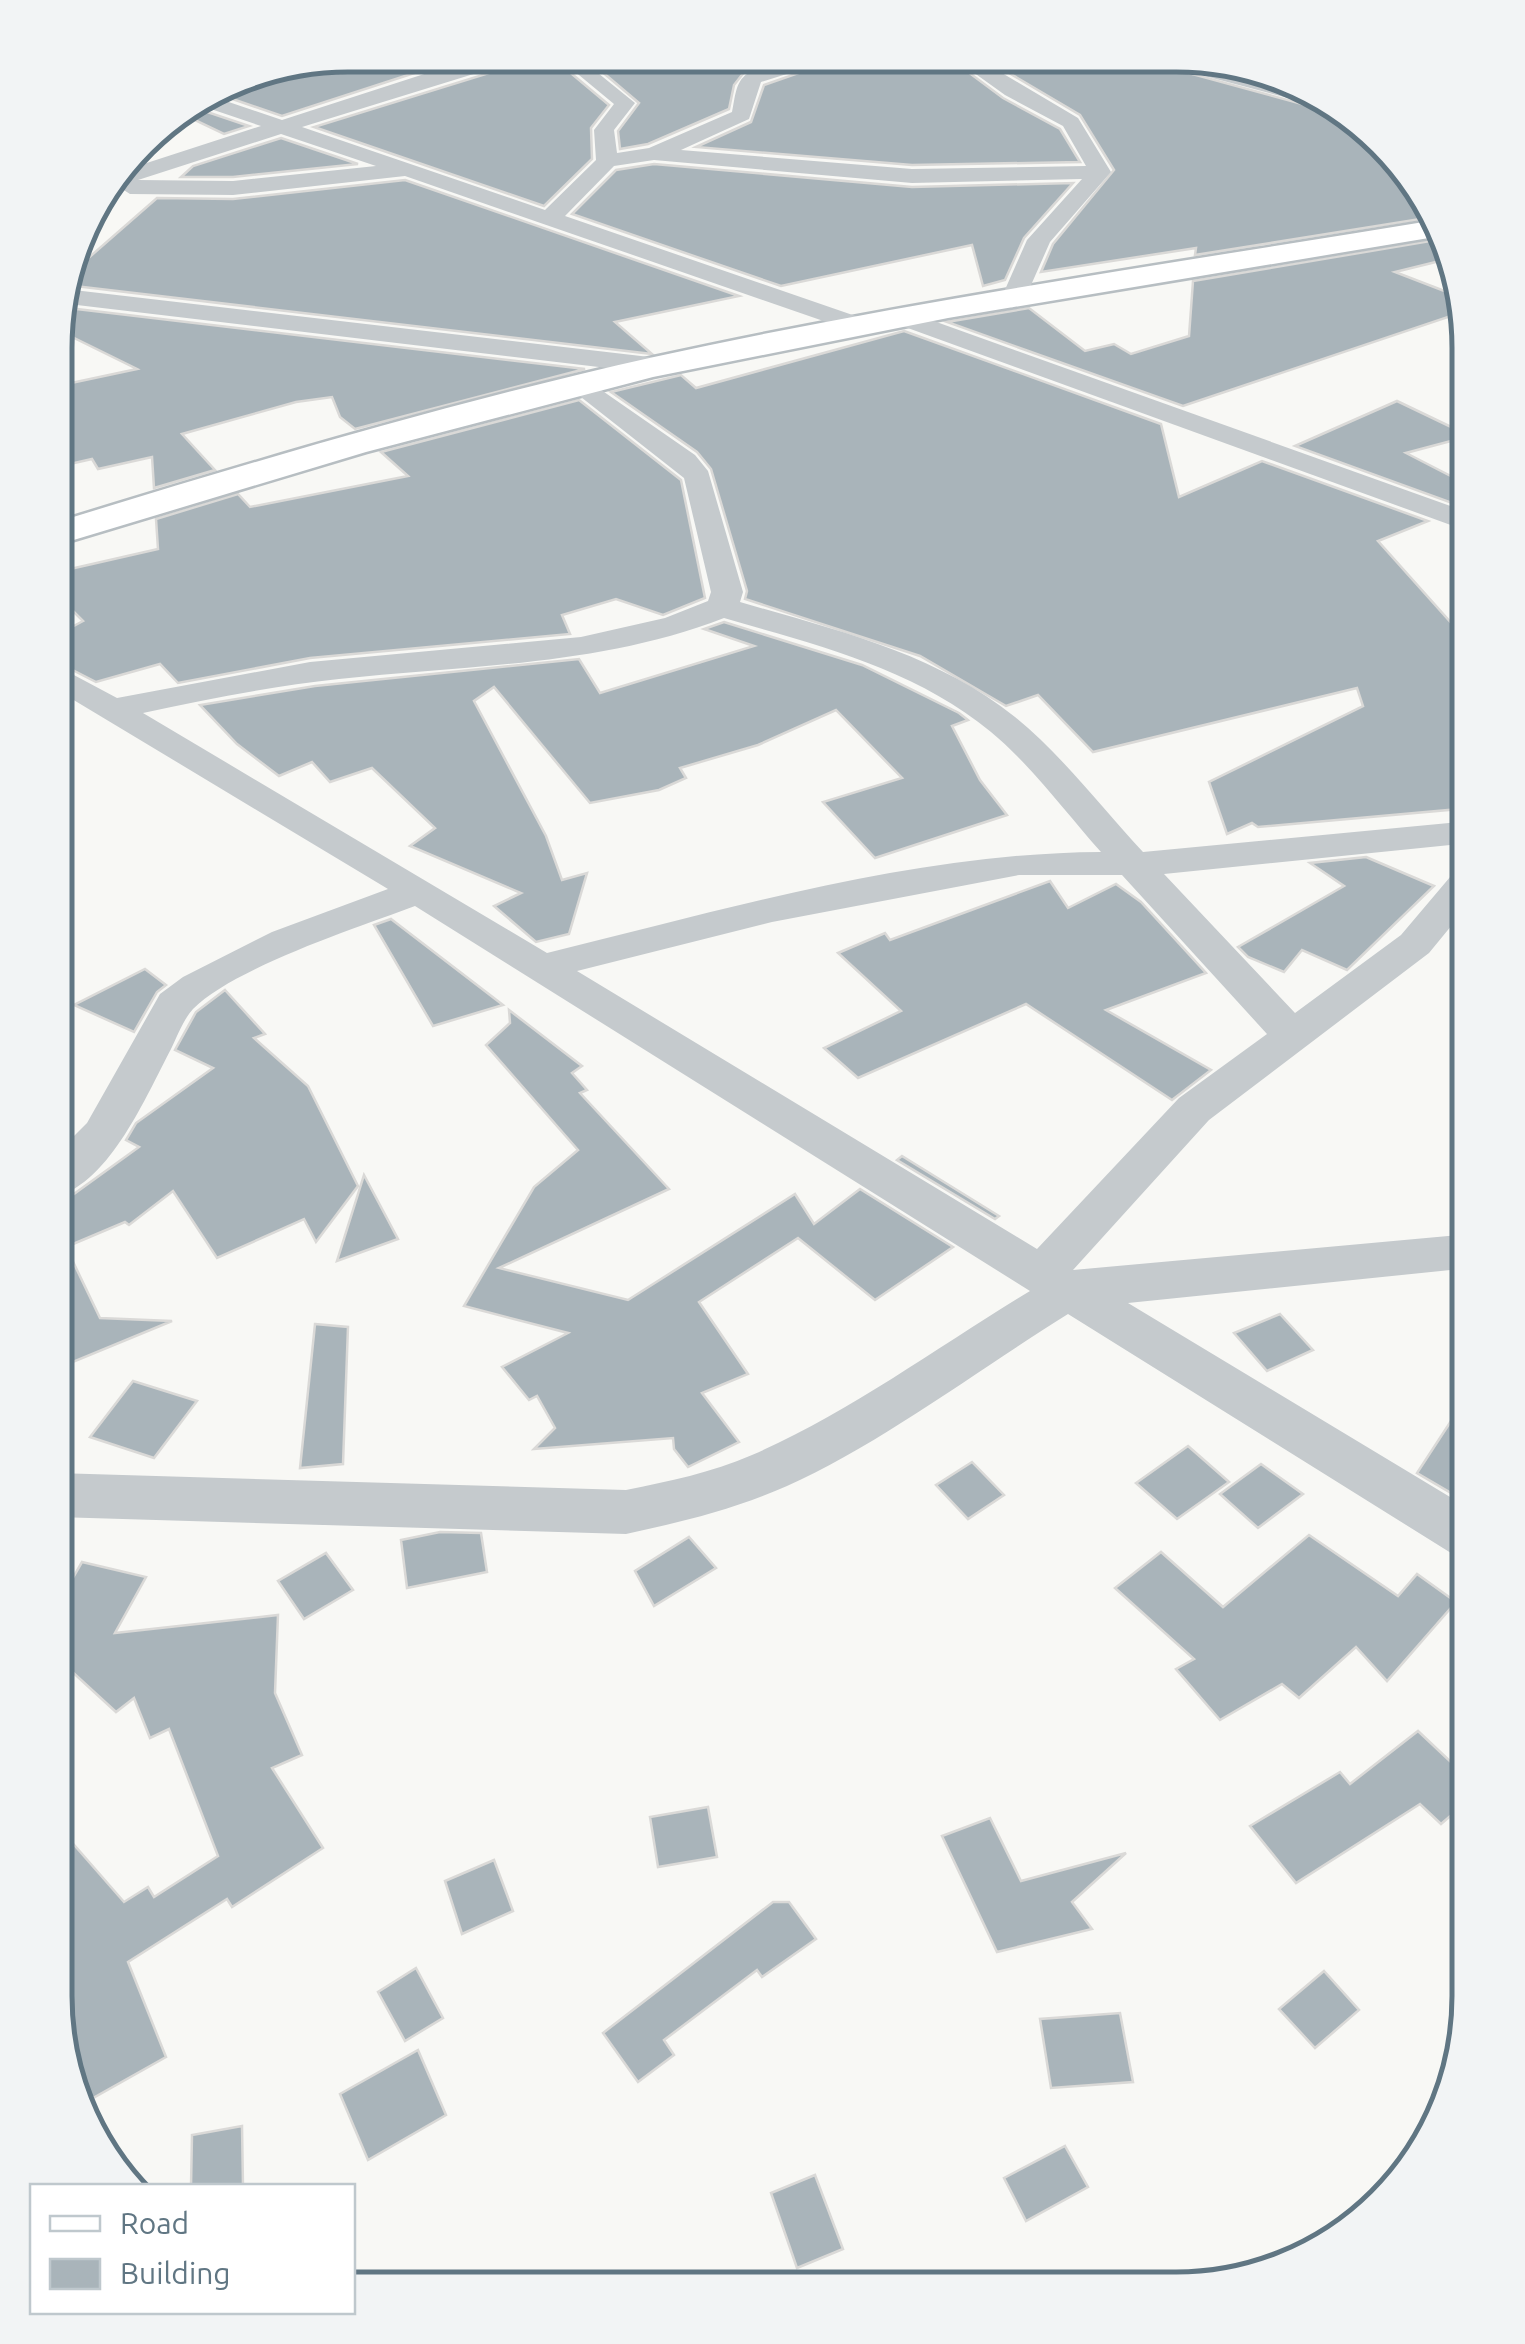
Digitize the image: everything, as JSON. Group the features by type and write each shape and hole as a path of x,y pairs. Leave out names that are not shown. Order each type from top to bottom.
{"street":[{"path":"134,176 450,72"},
{"path":"586,72 625,103 606,123 606,161"},
{"path":"654,154 740,117 754,78 776,72"},
{"path":"981,72 1071,122 1100,172"},
{"path":"1228,78 1256,85"},
{"path":"219,105 861,326"},
{"path":"550,218 606,161 654,154 912,176 1100,172"},
{"path":"127,185 233,188 412,169"},
{"path":"1012,301 1040,240 1100,172"},
{"path":"73,529 327,449 658,366 902,318 1425,231"},
{"path":"78,298 658,366"},
{"path":"902,318 1452,517"},
{"path":"581,384 685,461 698,477 727,592 722,608"},
{"path":"112,708 338,669 572,649 689,621 722,608 848,641 952,690 1025,742 1291,1034"},
{"path":"73,685 418,891 1052,1284 1452,1526"},
{"path":"540,967 772,910 1019,864 1181,863 1452,834"},
{"path":"73,1163 104,1133 175,1003 196,986 286,941 418,891"},
{"path":"73,1496 626,1512 700,1498 771,1470 839,1433 1052,1284 1194,1109 1416,944 1452,900"},
{"path":"1052,1284 1452,1252"}],"building":[{"path":"417,72 282,116 232,99 277,82 340,73"},
{"path":"492,72 570,72 609,105 591,128 592,159 544,206 314,127"},
{"path":"602,72 744,72 734,85 729,109 648,144 620,149 618,131 639,103"},
{"path":"801,72 968,72 1003,98 1060,129 1080,162 912,165 696,147 751,122 764,85"},
{"path":"1007,72 1189,73 1307,105 1372,153 1420,219 1195,255 1196,248 1041,272 1053,244 1114,170 1080,115"},
{"path":"206,112 249,126 224,134 194,120"},
{"path":"281,138 358,164 233,177 181,177 193,166"},
{"path":"654,164 912,187 1073,183 1024,238 1005,280 983,286 972,245 781,286 572,214 616,170"},
{"path":"405,180 739,296 615,322 652,354 80,287 87,259 157,198 233,199"},
{"path":"1430,241 1438,261 1395,272 1446,292 1450,316 1183,406 947,322 1029,308 1085,351 1114,344 1131,354 1189,336 1193,281"},
{"path":"76,309 585,369 355,429 340,417 332,397 296,402 182,434 215,470 154,488 152,457 98,469 92,459 73,463 73,383 137,369 74,338"},
{"path":"904,331 1161,424 1179,497 1262,461 1428,521 1378,541 1452,624 1452,810 1258,827 1252,823 1227,834 1209,782 1363,706 1357,688 1093,752 1038,695 1006,706 920,656 745,599 747,591 711,469 697,452 611,392 681,375 696,388"},
{"path":"579,400 681,480 705,598 663,615 616,599 562,615 570,634 310,658 178,683 160,664 96,682 73,670 73,626 83,621 73,611 73,568 158,549 156,519 238,494 250,507 408,476 381,452"},
{"path":"1397,401 1452,427 1452,441 1406,453 1452,477 1452,503 1295,446"},
{"path":"724,622 862,665 959,713 968,720 952,726 980,780 1007,815 875,858 823,802 902,778 836,710 758,745 680,768 686,778 659,790 590,803 494,687 474,701 546,836 562,880 587,873 569,934 536,942 494,906 521,893 410,846 435,828 372,768 330,782 312,762 279,776 237,744 200,705 315,686 579,659 600,693 754,646 704,629"},
{"path":"1366,857 1434,886 1347,970 1302,950 1284,972 1248,957 1238,947 1344,886 1310,863"},
{"path":"1050,881 1068,908 1116,884 1141,902 1206,973 1106,1010 1211,1070 1172,1100 1026,1004 858,1078 824,1048 901,1011 838,953 885,933 890,940"},
{"path":"391,919 503,1005 433,1026 374,925"},
{"path":"145,969 166,985 157,992 134,1032 74,1005"},
{"path":"225,990 265,1034 254,1038 308,1086 358,1186 316,1242 304,1219 217,1258 173,1191 129,1225 125,1222 73,1244 73,1195 139,1147 126,1140 136,1123 213,1068 175,1050 196,1012"},
{"path":"509,1010 582,1066 572,1073 587,1090 580,1093 669,1189 499,1268 628,1300 795,1194 814,1224 860,1189 953,1247 875,1300 798,1238 699,1302 748,1374 702,1393 739,1442 688,1467 674,1449 673,1438 534,1449 555,1428 537,1396 529,1400 502,1367 568,1333 464,1306 534,1187 578,1150 486,1045 510,1023"},
{"path":"902,1156 999,1216 995,1219 897,1160"},
{"path":"364,1175 398,1239 337,1261"},
{"path":"73,1262 100,1318 172,1321 73,1362"},
{"path":"1280,1314 1313,1350 1267,1371 1234,1333"},
{"path":"315,1324 348,1327 343,1464 300,1468"},
{"path":"133,1381 197,1401 154,1458 90,1437"},
{"path":"1452,1420 1452,1493 1417,1473"},
{"path":"1188,1446 1229,1482 1177,1519 1136,1483"},
{"path":"972,1462 1004,1495 968,1519 936,1485"},
{"path":"1261,1464 1303,1494 1258,1528 1220,1494"},
{"path":"440,1532 481,1533 487,1572 407,1588 401,1540"},
{"path":"1309,1535 1398,1596 1417,1574 1452,1599 1452,1607 1387,1681 1356,1647 1299,1698 1282,1684 1220,1720 1176,1669 1194,1659 1115,1588 1161,1552 1223,1607"},
{"path":"689,1537 716,1568 654,1606 635,1571"},
{"path":"326,1553 353,1590 304,1619 278,1581"},
{"path":"82,1562 146,1577 115,1633 278,1615 275,1693 302,1755 272,1768 323,1848 232,1907 227,1899 128,1962 166,2057 93,2098 82,2067 73,2014 73,1844 124,1902 148,1887 154,1897 218,1856 169,1729 150,1738 134,1698 116,1712 73,1673 73,1578"},
{"path":"1418,1731 1452,1763 1452,1815 1441,1824 1420,1804 1296,1883 1250,1826 1340,1772 1350,1784"},
{"path":"708,1807 717,1857 658,1867 650,1817"},
{"path":"990,1818 1021,1881 1126,1853 1072,1902 1092,1929 997,1952 942,1836"},
{"path":"494,1860 513,1911 462,1934 445,1881"},
{"path":"773,1902 789,1902 816,1939 762,1977 757,1970 664,2040 674,2055 638,2082 603,2033"},
{"path":"416,1968 443,2018 405,2041 378,1992"},
{"path":"1324,1971 1359,2010 1315,2048 1279,2009"},
{"path":"1120,2013 1133,2082 1051,2088 1040,2019"},
{"path":"418,2050 446,2115 368,2160 340,2094"},
{"path":"242,2126 243,2184 191,2184 192,2135"},
{"path":"1065,2146 1088,2187 1026,2221 1004,2178"},
{"path":"815,2175 843,2249 797,2268 771,2193"}]}
